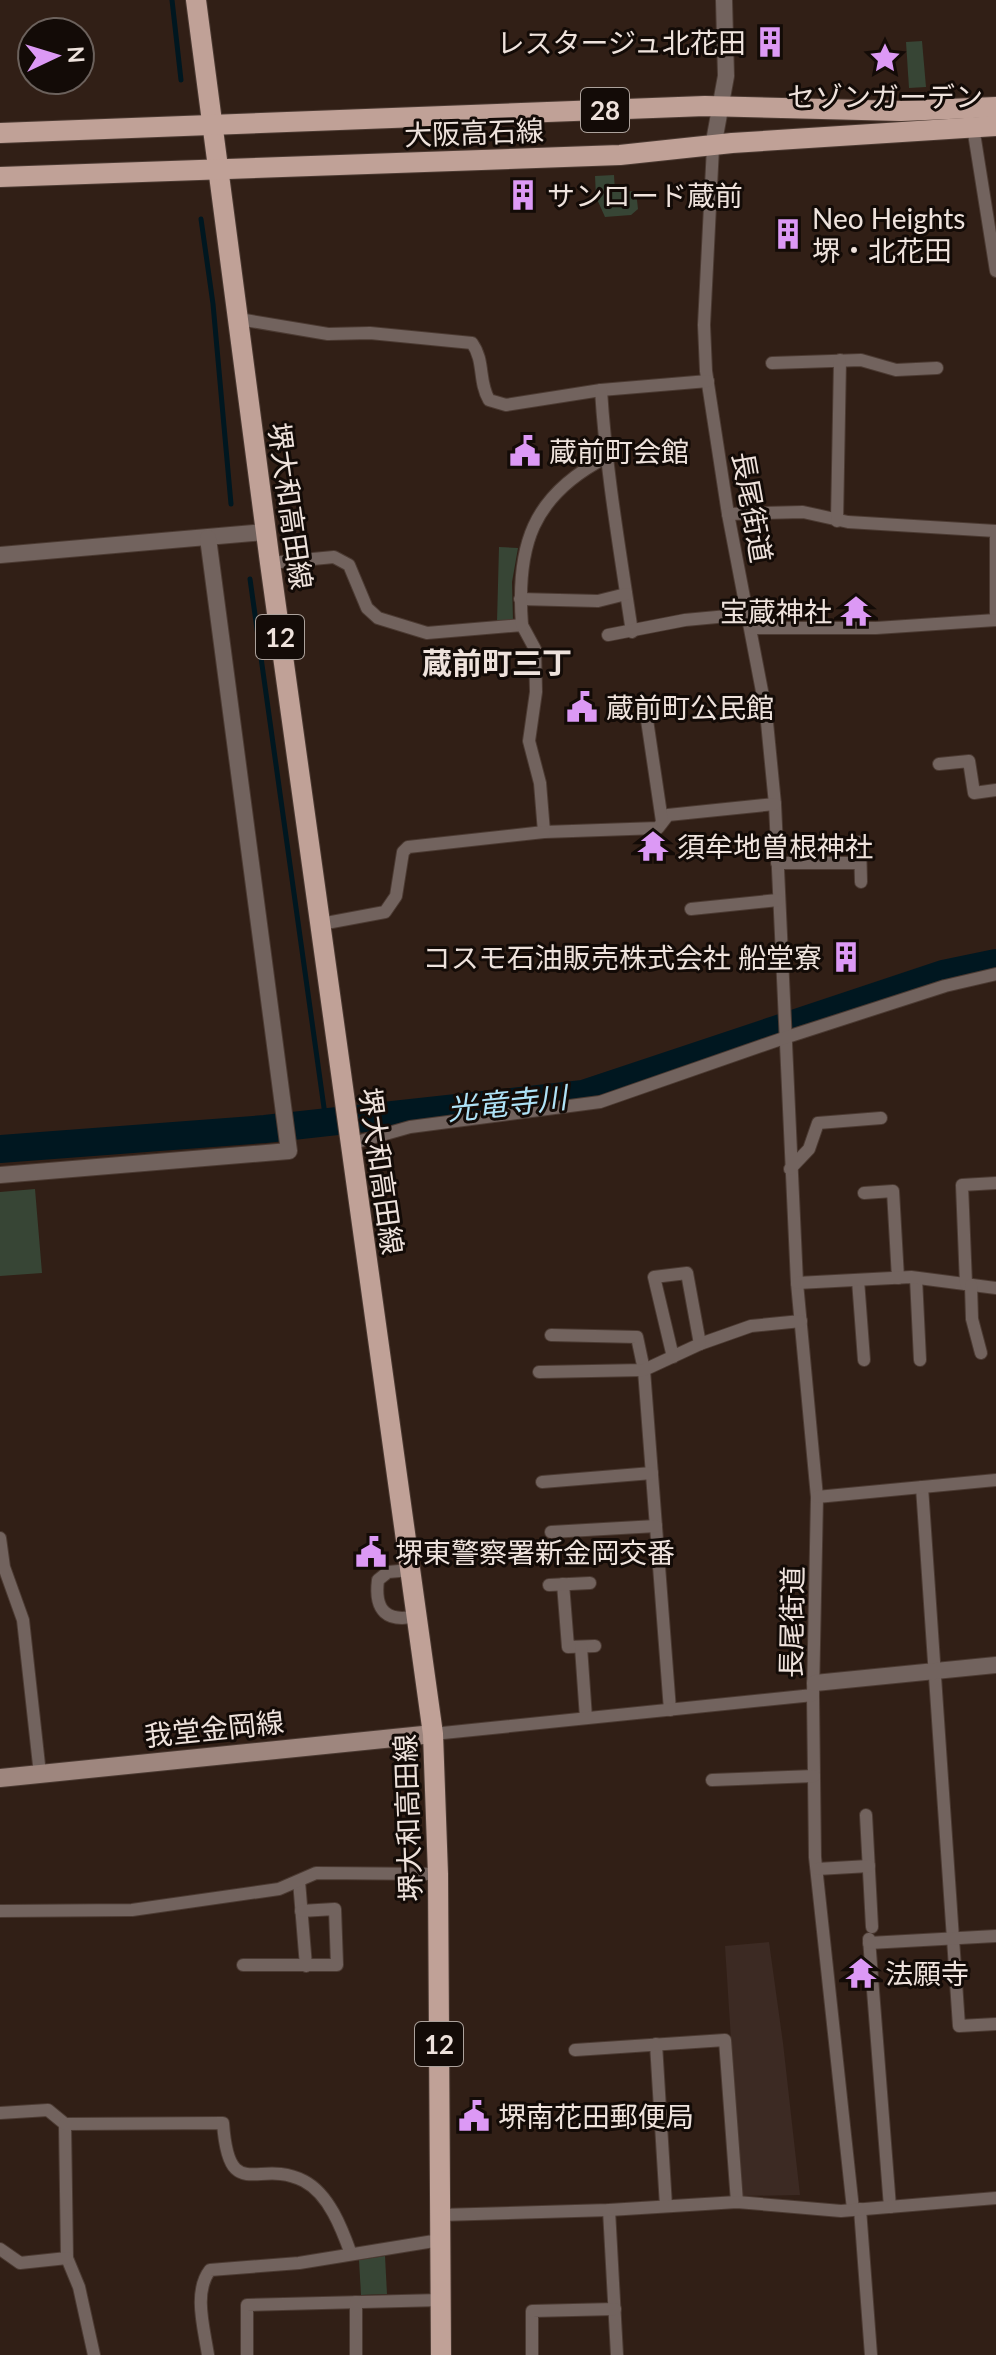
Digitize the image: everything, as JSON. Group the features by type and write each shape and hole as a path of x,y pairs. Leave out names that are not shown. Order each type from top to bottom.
{"main road":[{"name":"堺大和高田線","path":"196,0 265,532 433,1734 438,1874 441,2355"},
{"name":"大阪高石線","path":"0,133 719,106 901,111 996,107"},
{"name":"大阪高石線","path":"0,177 620,155 996,126"},
{"name":"我堂金岡線","path":"0,1778 433,1734"}],"street":[{"path":"713,147 727,65 724,0"},
{"path":"973,127 996,271"},
{"name":"長尾街道","path":"713,147 704,325 708,381 728,514 766,712 775,804 790,1169 817,1497 814,1689 817,1869 871,2355"},
{"path":"239,319 328,334 370,333 472,343 481,355 482,388 489,400 506,405 601,390 708,381"},
{"path":"837,521 840,360"},
{"path":"772,363 861,360 896,370 937,368"},
{"path":"601,390 605,458 613,481 617,551 632,632"},
{"path":"544,832 540,783 529,741 536,692 535,649 522,625 520,571 535,519 570,478 605,458"},
{"path":"728,514 803,512 837,521 996,528 996,618 876,628 752,628"},
{"path":"0,555 265,532"},
{"path":"0,1175 289,1151 208,538"},
{"path":"270,563 334,557 349,565 367,608 378,618 427,633 522,625"},
{"path":"520,599 598,601 626,594"},
{"path":"608,635 685,620 749,614"},
{"path":"647,720 662,821"},
{"path":"939,764 969,761 974,793 996,790"},
{"path":"321,924 385,912 396,896 403,852 408,847 544,832 658,828 668,815 775,804"},
{"path":"860,842 861,882"},
{"path":"777,863 860,863"},
{"path":"691,909 778,900"},
{"path":"350,1141 410,1127 600,1102 784,1036 945,986 996,974"},
{"path":"790,1169 809,1149 818,1123 881,1118"},
{"path":"981,1353 972,1319 968,1285 962,1185 996,1183"},
{"path":"864,1193 893,1191 898,1278"},
{"path":"673,1357 654,1277 687,1273 700,1344"},
{"path":"797,1283 916,1278 996,1288"},
{"path":"916,1278 920,1360"},
{"path":"858,1280 864,1360"},
{"path":"539,1372 644,1370 700,1344 751,1326 801,1321"},
{"path":"551,1335 637,1337 644,1370 670,1710"},
{"path":"542,1482 652,1473"},
{"path":"817,1497 996,1480"},
{"path":"922,1487 959,2026 996,2024"},
{"path":"551,1532 656,1526"},
{"path":"0,1538 4,1567 23,1620 40,1774"},
{"path":"411,1570 388,1572 378,1580 377,1605 383,1614 395,1619 417,1616"},
{"path":"549,1585 590,1583"},
{"path":"563,1584 568,1647 595,1646"},
{"path":"581,1647 586,1718"},
{"path":"433,1734 670,1710 936,1669 996,1665"},
{"path":"712,1780 814,1776"},
{"path":"866,1815 870,1936 890,2207"},
{"path":"817,1869 869,1866"},
{"path":"0,1911 132,1910 279,1889 316,1873 438,1874"},
{"path":"299,1881 306,1966"},
{"path":"243,1965 337,1965 335,1909 301,1911"},
{"path":"870,1936 953,1939 996,1936"},
{"path":"575,2050 725,2040 737,2202"},
{"path":"656,2044 666,2206"},
{"path":"0,2113 48,2110 65,2124 223,2123 225,2156 232,2167 255,2176 276,2173 303,2180 321,2194 351,2254"},
{"path":"65,2124 67,2258 79,2287 94,2355"},
{"path":"440,2215 737,2202 857,2209 996,2198"},
{"path":"609,2210 617,2355"},
{"path":"208,2355 201,2306 203,2280 210,2270 299,2263 440,2240"},
{"path":"0,2249 20,2263 67,2258"},
{"path":"247,2355 247,2305 441,2300"},
{"path":"356,2302 356,2355"},
{"path":"532,2355 532,2311 615,2309"}],"shaded area":[{"path":"769,1942 800,2195 741,2196 725,1946"}],"green space":[{"path":"922,41 926,87 909,88 906,42"},
{"path":"614,175 615,192 636,191 638,209 631,215 605,217 596,197 595,176"},
{"path":"499,547 518,548 512,582 513,621 497,622"},
{"path":"35,1189 42,1273 0,1276 0,1192"},
{"path":"385,2256 387,2294 361,2295 359,2260"}],"waterway":[{"path":"172,0 181,80"},
{"path":"201,219 213,304 231,504"},
{"path":"250,579 326,1122"},
{"name":"光竜寺川","path":"0,1149 265,1129 583,1094 943,974 996,963"}],"place":[{"name":"レスタージュ北花田","path":"770,42"},
{"name":"セゾンガーデン","path":"885,58"},
{"name":"サンロード蔵前","path":"523,195"},
{"name":"Neo Heights 堺・北花田","path":"788,234"},
{"name":"蔵前町会館","path":"525,451"},
{"name":"宝蔵神社","path":"856,611"},
{"name":"蔵前町公民館","path":"582,707"},
{"name":"須牟地曽根神社","path":"653,846"},
{"name":"コスモ石油販売株式会社 船堂寮","path":"846,957"},
{"name":"堺東警察署新金岡交番","path":"371,1552"},
{"name":"法願寺","path":"861,1973"},
{"name":"堺南花田郵便局","path":"474,2116"}],"district":[{"name":"蔵前町三丁","path":"497,662"}]}
